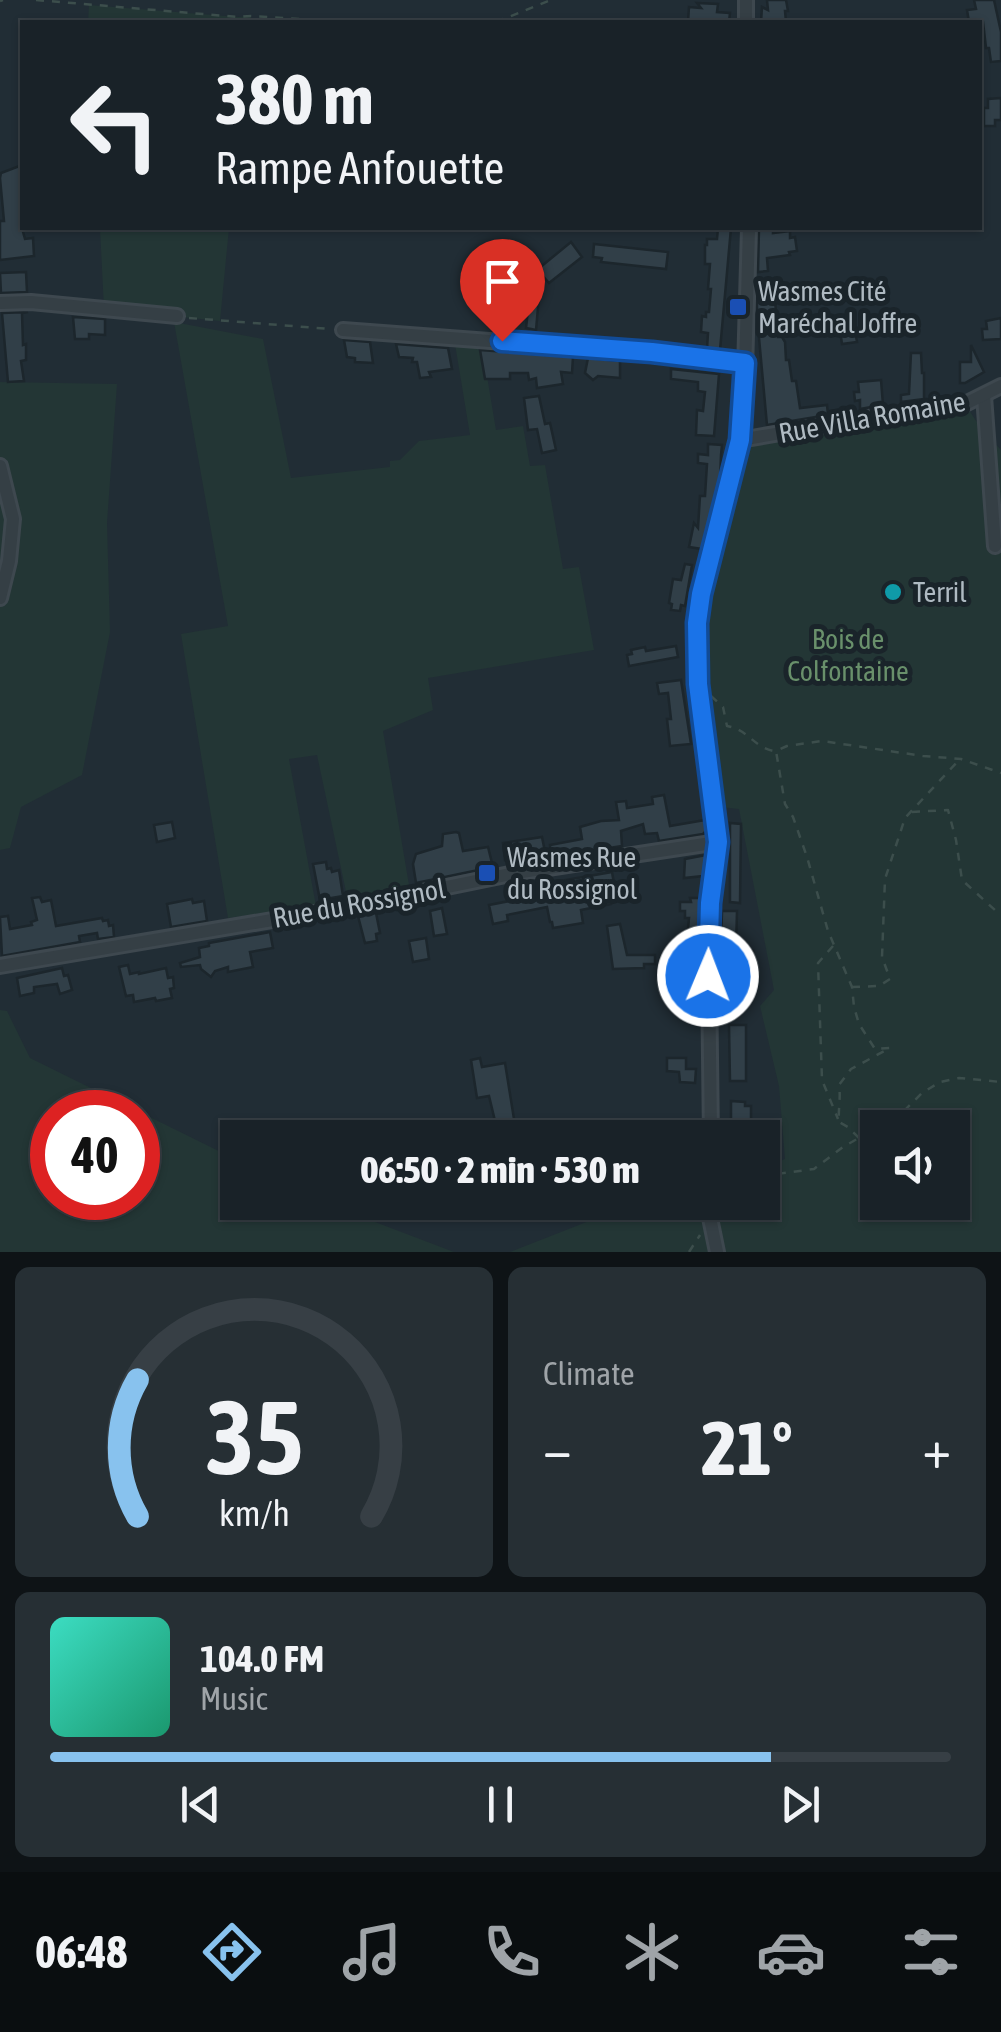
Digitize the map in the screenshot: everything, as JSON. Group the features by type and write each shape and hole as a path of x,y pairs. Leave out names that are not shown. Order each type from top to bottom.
{"street":[{"path":"710,1120 710,921 718,842 698,684 697,623 740,440 749,230"},
{"path":"0,303 32,302 177,316"},
{"path":"343,330 652,352 745,363"},
{"name":"Rue Villa Romaine","path":"740,440 965,404 1000,386"},
{"path":"984,396 995,546"},
{"path":"0,466 12,519 9,561 0,598"},
{"name":"Rue du Rossignol","path":"0,966 349,907 514,874 718,842"},
{"path":"710,1220 717,1252"}],"path":[{"path":"36,0 314,20"},
{"path":"501,20 550,0"},
{"path":"177,316 343,330"},
{"path":"698,684 723,707 727,726 739,728 760,748 776,751 822,741 960,759 1001,773"},
{"path":"776,751 785,804 808,856 817,896 852,987 859,1024 876,1049 890,1048 851,1068 839,1085 839,1122"},
{"path":"852,987 879,986 890,979 882,957 886,879 905,818 960,759"},
{"path":"910,812 948,810 962,880 996,912"},
{"path":"834,945 818,963 822,1080 839,1122 859,1138"},
{"path":"780,1174 814,1169 843,1147 901,1114 940,1082 959,1078 1001,1082"},
{"path":"688,1252 709,1220"}],"green space":[{"path":"89,5 251,16 250,20 88,20"},
{"path":"100,230 229,230 220,321 104,309"},
{"path":"174,322 263,339 291,478 390,467 390,461 400,460 419,441 470,435 454,338 481,340 496,430 523,426 530,466 545,465 563,569 579,567 594,650 428,678 433,710 383,731 409,885 348,901 317,755 289,759 316,906 228,918 181,634 228,626"},
{"path":"0,382 117,384 107,523 110,632 82,775 21,807 10,848 0,850"},
{"name":"Bois de Colfontaine","path":"965,404 1001,450 1001,1252 510,1252 592,1220 780,1220 780,1161 785,1159 779,1086 760,1006 774,990 739,809 712,806 704,724 701,593 729,525 740,440"},
{"path":"0,1010 7,1011 30,1058 95,1090 30,1090 30,1220 160,1220 160,1122 220,1152 220,1220 370,1220 454,1252 0,1252"}],"building":[{"path":"767,0 786,0 786,20 761,20 762,7 768,10"},
{"path":"974,0 994,0 1001,32 1001,61 991,62 982,20 969,20 967,10 976,9"},
{"path":"697,3 718,4 717,12 730,13 729,20 688,20 689,7 701,8"},
{"path":"1001,98 1001,120 995,120 995,126 984,126 988,99"},
{"path":"20,166 20,230 25,239 33,238 34,256 0,260 0,221 4,221 1,173"},
{"path":"718,230 731,230 720,350 707,349 708,333 701,332 702,316 709,312 711,289 705,245 707,239 717,239"},
{"path":"759,230 790,231 797,251 767,258 768,271 758,272"},
{"path":"571,242 582,257 549,283 541,274 536,330 526,328 532,274"},
{"path":"594,244 668,252 666,269 601,262 602,258 593,257"},
{"path":"26,272 27,292 1,293 0,273"},
{"path":"774,287 778,337 785,342 786,360 792,381 796,381 800,408 827,405 828,415 767,425 757,316 757,289"},
{"path":"28,312 22,313 23,345 26,344 26,360 21,361 24,381 8,382 2,313"},
{"path":"73,317 105,319 105,335 89,334 89,339 75,339"},
{"path":"1001,318 1001,339 983,340 986,321"},
{"path":"854,323 857,342 842,344 839,324"},
{"path":"344,340 370,342 373,363 355,362 355,358 347,357"},
{"path":"396,344 448,348 452,369 429,372 431,377 420,378 417,362 399,357"},
{"path":"971,345 984,372 960,383 960,362 971,362"},
{"path":"480,350 573,357 572,373 561,372 563,384 537,388 536,378 529,380 528,373 510,373 510,379 485,379"},
{"path":"911,353 921,353 924,399 901,402 901,395 909,394"},
{"path":"588,358 620,361 620,378 598,376 593,380 585,373"},
{"path":"671,369 719,374 714,436 696,435 697,410 703,411 705,392 698,391 698,382 671,379"},
{"path":"881,380 883,405 860,409 854,392 859,392 858,382"},
{"path":"539,396 556,450 542,453 537,429 528,430 524,398"},
{"path":"708,444 722,445 720,480 702,549 689,547 694,523 698,528 700,496 705,496 707,464 698,463 698,454 708,455"},
{"path":"685,564 692,565 685,606 681,605 680,611 671,610 673,579 681,580"},
{"path":"676,646 678,657 629,666 627,655 632,654 631,650"},
{"path":"681,680 691,744 670,746 668,693 659,694 657,683"},
{"path":"664,795 670,826 705,820 706,831 659,841 657,833 645,834 643,824 621,831 622,846 551,857 550,845 582,839 580,827 619,820 616,802 626,801 627,808 653,804 652,797"},
{"path":"172,822 175,838 157,842 154,825"},
{"path":"730,823 741,824 740,903 730,902"},
{"path":"456,832 463,851 488,847 493,867 416,883 416,854 442,846 443,834"},
{"path":"542,837 545,852 505,860 503,843"},
{"path":"706,855 703,876 684,878 685,859"},
{"path":"326,862 327,869 339,870 343,896 320,900 313,864"},
{"path":"612,872 616,895 609,896 611,904 581,910 583,923 553,928 547,907 507,915 508,921 493,924 489,905 545,894 543,884"},
{"path":"40,897 42,902 51,900 56,926 102,918 113,925 114,937 98,939 97,933 79,936 80,942 2,956 0,917 8,916 10,929 32,925 37,920 32,898"},
{"path":"690,898 700,898 699,941 687,941 689,918 685,918 685,911 680,911 680,902 691,902"},
{"path":"192,899 193,903 204,901 207,921 171,927 167,904"},
{"path":"442,908 447,934 434,936 430,911"},
{"path":"722,911 737,911 736,950 753,951 753,964 746,964 747,992 743,992 743,999 729,1001 729,971 720,971"},
{"path":"376,913 380,933 376,934 377,941 365,943 358,916"},
{"path":"620,924 627,955 655,955 655,964 613,969 607,926"},
{"path":"270,932 273,948 250,952 253,967 228,972 228,967 215,971 211,977 200,965 181,967 180,963 200,957 199,948 209,943"},
{"path":"426,938 429,959 413,962 409,941"},
{"path":"128,965 130,974 166,968 168,978 173,977 172,998 134,1002 133,995 126,996 119,967"},
{"path":"699,965 698,995 687,995 684,966"},
{"path":"62,968 72,990 60,994 57,984 34,987 34,993 20,996 17,978"},
{"path":"729,1025 746,1025 746,1081 730,1081"},
{"path":"480,1058 482,1067 505,1063 514,1119 495,1120 489,1096 477,1098 471,1060"},
{"path":"667,1058 686,1058 686,1069 696,1069 695,1083 680,1082 679,1072 667,1071"},
{"path":"731,1101 751,1106 751,1120 731,1120"}],"place":[{"name":"Wasmes Cité Maréchal Joffre","path":"738,307"},
{"name":"Terril","path":"893,592"},
{"name":"Wasmes Rue du Rossignol","path":"487,873"}],"route":[{"path":"502,341 745,363 740,440 697,623 698,684 718,842 710,903 708,976"}]}
